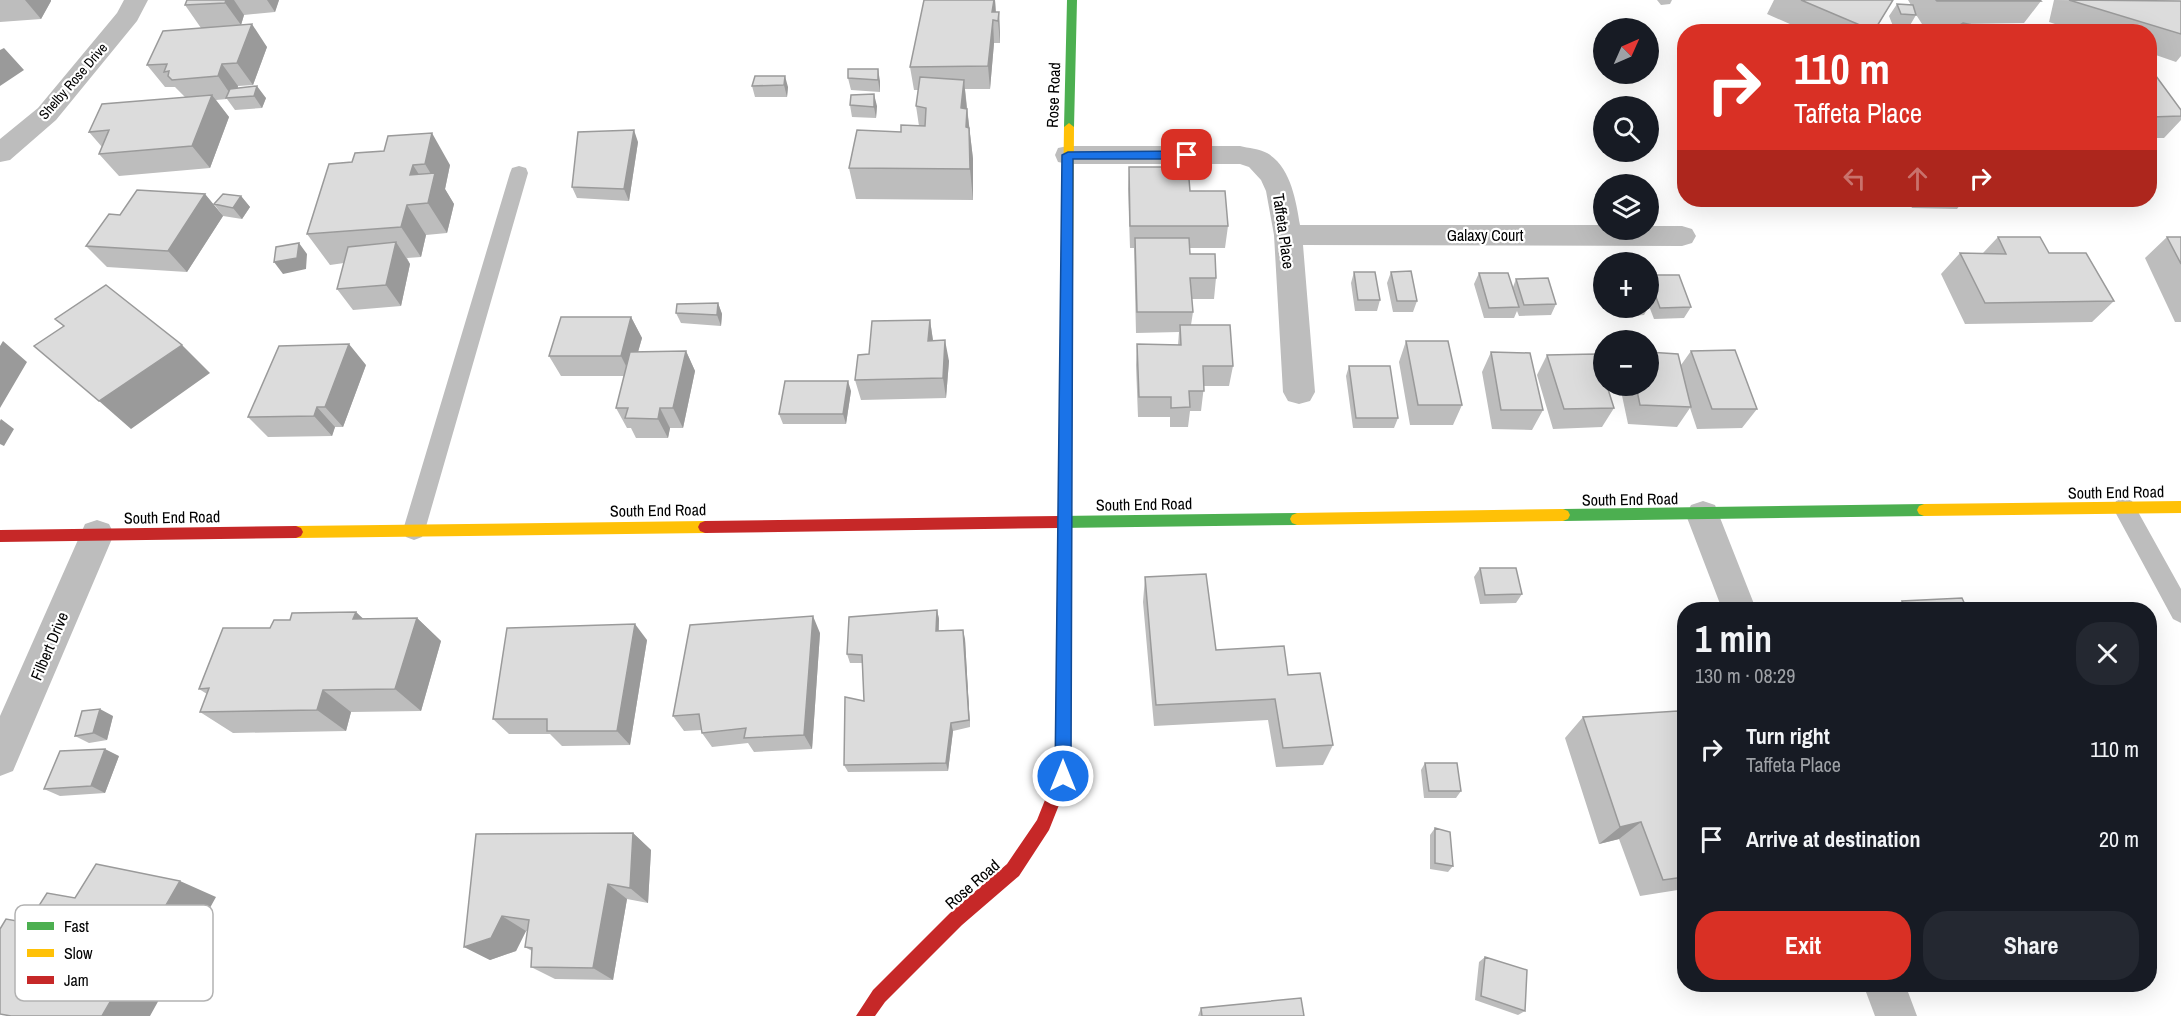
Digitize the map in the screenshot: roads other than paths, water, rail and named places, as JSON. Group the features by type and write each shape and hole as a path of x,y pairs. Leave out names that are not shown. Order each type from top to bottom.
{"main road":[{"name":"Rose Road","path":"865,1016 879,996 948,927 1013,870 1044,825 1063,776 1068,155 1072,0"},
{"name":"South End Road","path":"0,536 2181,507"}],"street":[{"name":"Shelby Rose Drive","path":"0,153 47,114 128,16 136,0"},
{"name":"Taffeta Place","path":"1068,155 1240,154 1258,160 1272,175 1280,191 1288,235 1299,392"},
{"name":"Galaxy Court","path":"1288,235 1682,236"},
{"path":"1703,515 1736,602"},
{"name":"Filbert Drive","path":"0,758 97,534"},
{"path":"1887,992 1896,1016"}],"lane":[{"path":"414,530 519,173"},
{"path":"2124,508 2181,612"}]}
